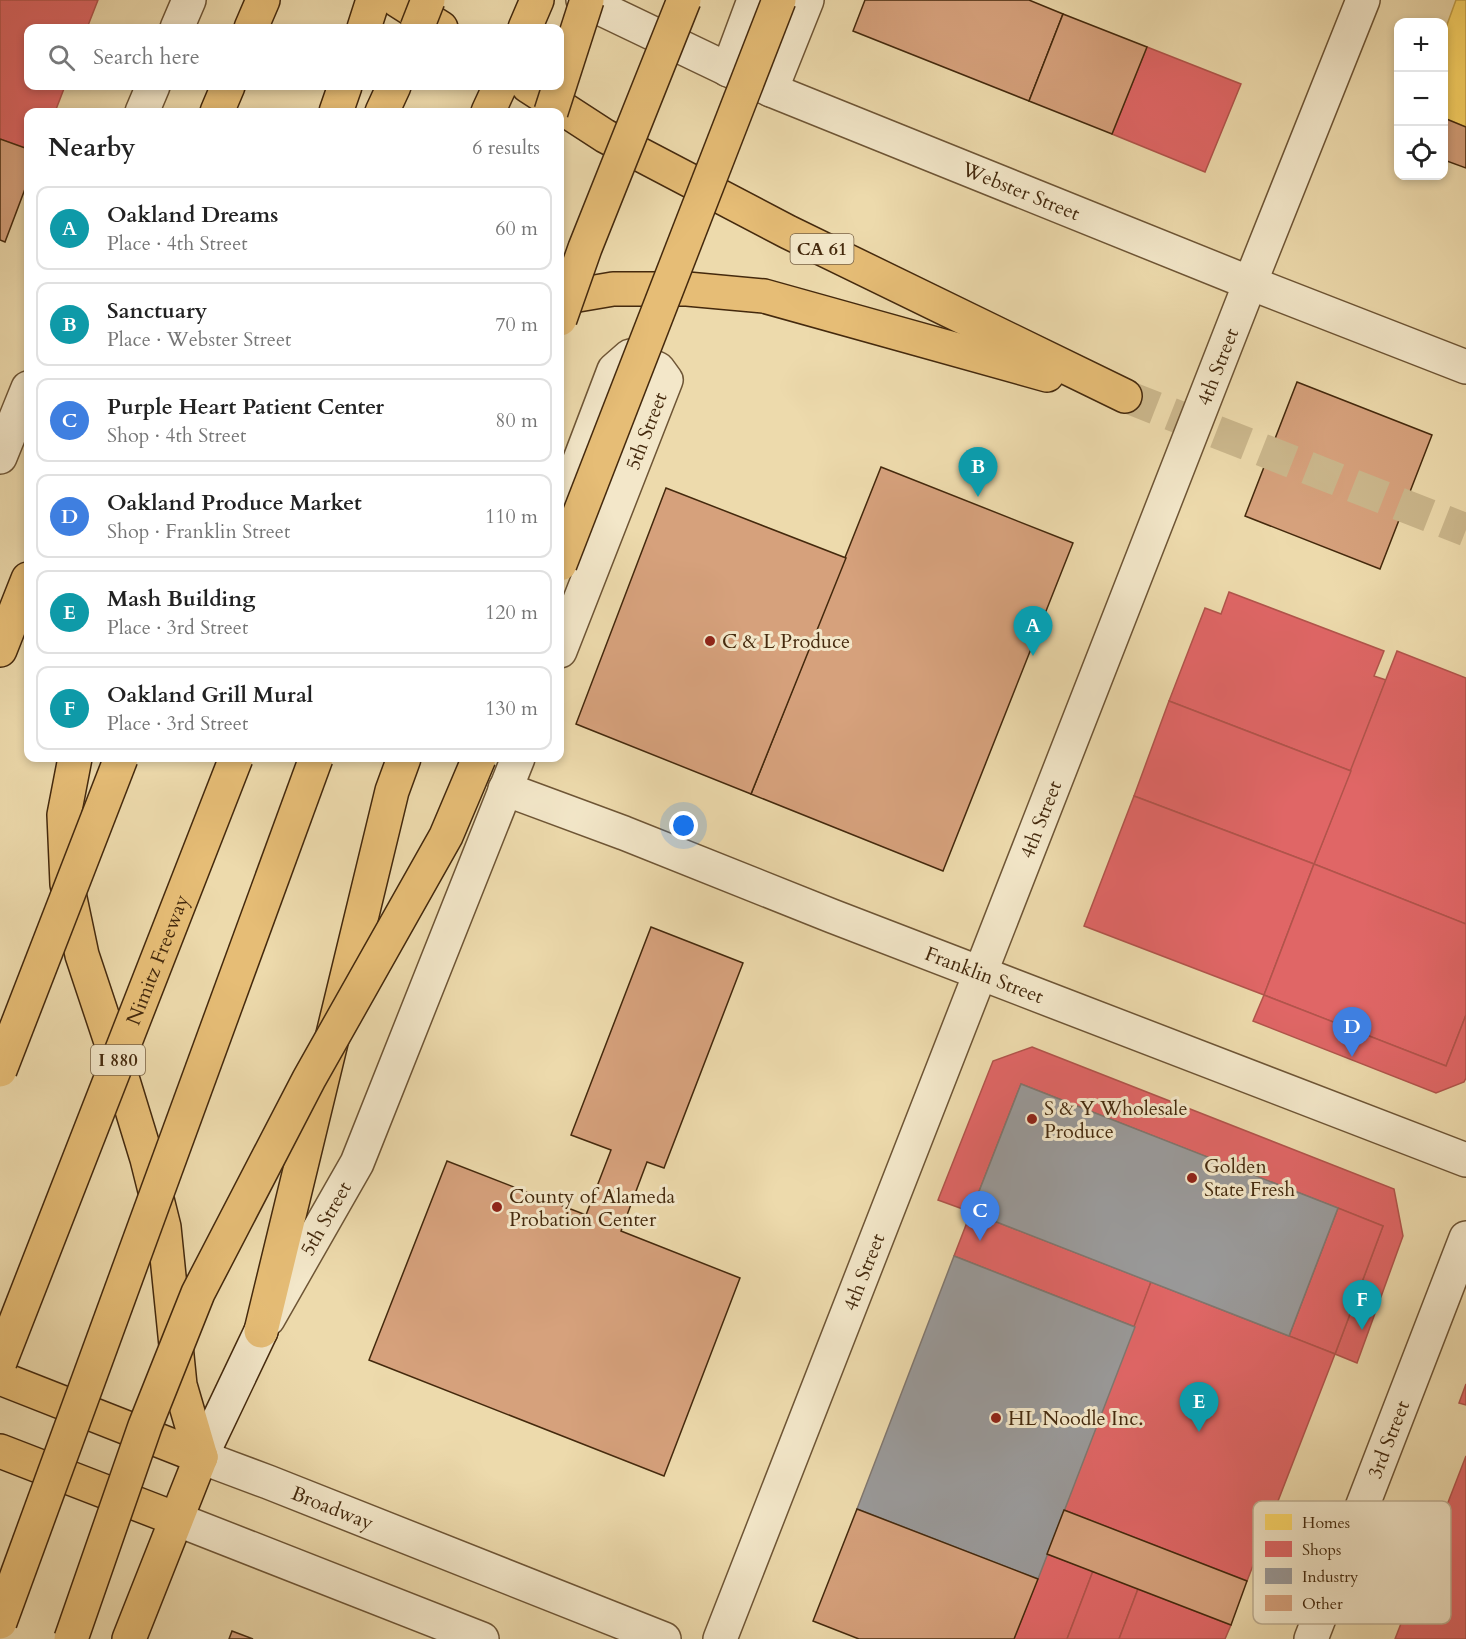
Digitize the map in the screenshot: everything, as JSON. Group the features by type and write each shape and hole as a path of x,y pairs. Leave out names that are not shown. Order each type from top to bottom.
{"main road":[{"path":"253,24 263,0"},
{"path":"365,24 373,0"},
{"path":"397,0 435,24"},
{"path":"419,24 428,0"},
{"path":"527,24 537,0"},
{"path":"564,69 585,0"},
{"path":"564,308 585,248 684,0"},
{"path":"564,554 778,0"},
{"path":"219,108 226,90"},
{"path":"337,108 344,90"},
{"path":"384,108 391,90"},
{"path":"490,108 498,90"},
{"name":"CA 61","path":"534,90 562,108"},
{"path":"552,108 558,90"},
{"name":"CA 61","path":"564,109 605,136 788,232 1125,396 764,297 687,289 613,289 564,297"},
{"path":"0,650 24,589"},
{"path":"74,762 64,815 67,884 81,955 113,1048 147,1159 164,1227 180,1385 201,1457"},
{"path":"0,1070 119,762"},
{"name":"Nimitz Freeway","path":"0,1362 234,762"},
{"path":"0,1622 315,762"},
{"path":"261,1331 392,791 403,762"},
{"path":"71,1639 145,1426 198,1293 309,1079 446,836 477,762"},
{"name":"Broadway","path":"0,1378 201,1457"},
{"path":"0,1451 176,1520"},
{"name":"5th Street","path":"129,1639 201,1457"}],"street":[{"path":"179,24 189,0"},
{"name":"Webster Street","path":"585,0 771,90 1250,283 1466,367"},
{"path":"728,70 754,0"},
{"path":"771,90 807,0"},
{"name":"4th Street","path":"720,1639 1250,283 1363,0"},
{"path":"144,108 151,90"},
{"name":"5th Street","path":"564,501 614,370 630,356 658,369 666,380 564,641"},
{"path":"0,457 24,398"},
{"path":"492,762 505,789"},
{"name":"5th Street","path":"201,1457 261,1331 357,1163 516,762"},
{"name":"Franklin Street","path":"505,789 624,833 832,916 1466,1160"},
{"name":"3rd Street","path":"1364,1501 1466,1238"},
{"name":"Broadway","path":"201,1457 664,1639"},
{"path":"176,1520 482,1639"},
{"name":"3rd Street","path":"1311,1639 1317,1624"}],"building: Homes":[{"path":"1456,0 1466,0 1466,127 1448,120 1448,22"}],"building: Shops":[{"path":"0,0 98,0 89,24 24,24 24,90 63,90 57,108 24,108 24,148 0,139"},
{"path":"1147,47 1241,84 1205,172 1112,134"},
{"path":"1229,592 1384,651 1374,676 1386,680 1351,771 1169,701 1205,608 1221,614"},
{"path":"1397,651 1466,678 1466,924 1314,864"},
{"path":"1169,701 1351,771 1314,864 1134,796"},
{"path":"1134,796 1314,864 1264,995 1084,926"},
{"path":"1314,864 1466,924 1466,1015 1446,1066 1264,995"},
{"path":"1264,995 1446,1066 1466,1015 1466,1078 1464,1082 1436,1093 1253,1021"},
{"path":"1032,1047 1394,1189 1403,1236 1357,1363 1335,1354 1383,1226 1021,1084 971,1212 938,1200 993,1061"},
{"path":"1338,1208 1383,1226 1335,1354 1289,1336"},
{"path":"971,1212 1151,1282 1135,1327 954,1256"},
{"path":"1151,1282 1335,1354 1278,1501 1253,1501 1253,1566 1247,1581 1064,1510"},
{"path":"1466,1384 1466,1405 1459,1403"},
{"path":"1466,1456 1466,1639 1395,1639 1401,1624 1451,1624 1451,1501 1449,1501"},
{"path":"1047,1554 1093,1571 1067,1639 1014,1639"},
{"path":"1093,1571 1138,1589 1119,1639 1067,1639"},
{"path":"1138,1589 1231,1625 1225,1639 1119,1639"}],"building: Industry":[{"path":"1021,1084 1338,1208 1289,1336 971,1212"},
{"name":"HL Noodle Inc.","path":"954,1256 1135,1327 1038,1579 857,1509"}],"building: Other":[{"path":"865,0 1029,0 1063,14 1029,101 853,31"},
{"path":"1063,14 1147,47 1112,134 1029,101"},
{"path":"1448,120 1466,127 1466,168 1448,161"},
{"path":"0,139 24,148 24,192 5,242 0,240"},
{"path":"1297,382 1432,435 1380,569 1245,516"},
{"path":"881,467 1073,543 943,871 751,794"},
{"name":"C & L Produce","path":"666,488 846,558 751,794 576,724"},
{"name":"County of Alameda Probation Center","path":"651,927 743,963 664,1168 647,1162 621,1231 740,1278 664,1476 369,1360 447,1161 586,1215 611,1150 571,1135"},
{"path":"857,1509 1038,1579 1014,1639 859,1639 813,1621"},
{"path":"1064,1510 1247,1581 1231,1625 1047,1554"},
{"path":"232,1631 253,1639 229,1639"}],"tunnel":[{"path":"1125,396 1466,530"}],"place":[{"name":"Sanctuary","path":"978,497"},
{"name":"C & L Produce","path":"710,641"},
{"name":"Oakland Dreams","path":"1033,656"},
{"name":"Oakland Produce Market","path":"1352,1057"},
{"name":"S & Y Wholesale Produce","path":"1032,1119"},
{"name":"Golden State Fresh","path":"1192,1178"},
{"name":"County of Alameda Probation Center","path":"497,1207"},
{"name":"Purple Heart Patient Center","path":"980,1241"},
{"name":"Oakland Grill Mural","path":"1362,1330"},
{"name":"HL Noodle Inc.","path":"996,1418"},
{"name":"Mash Building","path":"1199,1432"}]}
